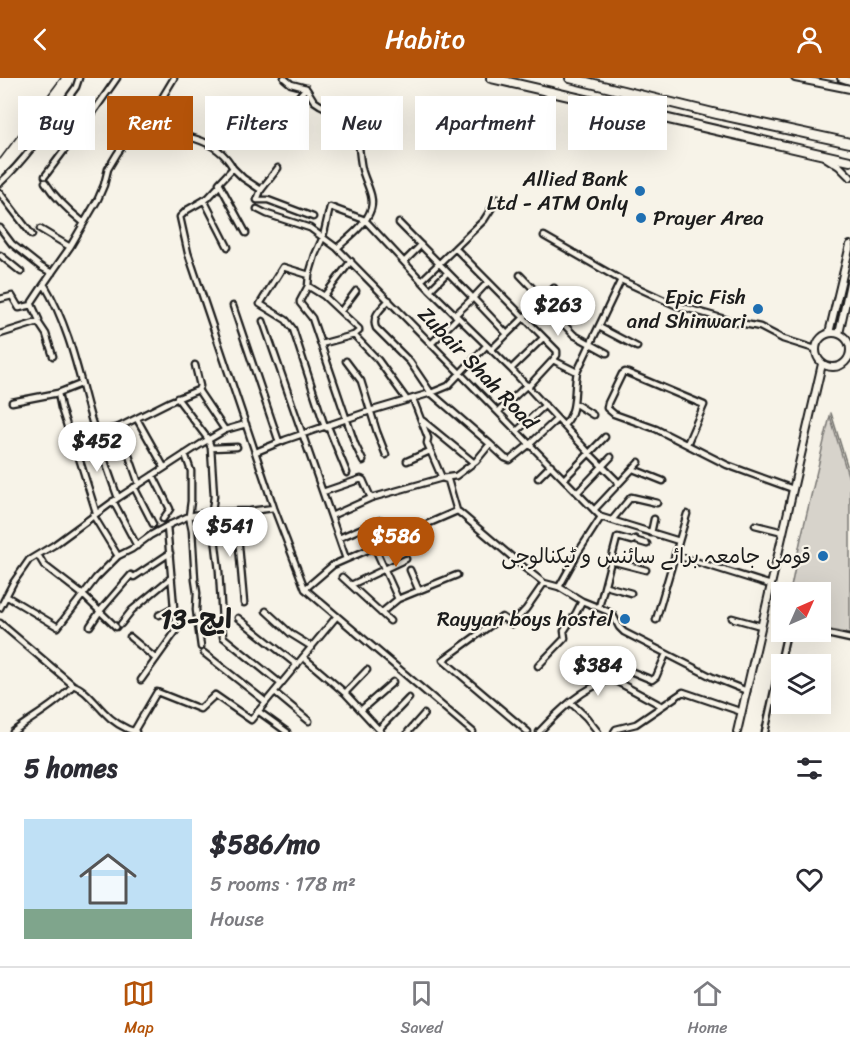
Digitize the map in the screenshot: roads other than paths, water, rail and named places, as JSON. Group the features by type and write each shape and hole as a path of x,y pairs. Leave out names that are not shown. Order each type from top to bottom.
{"highway":[{"path":"491,78 850,160"},
{"path":"570,78 717,114 850,143"}],"main road":[{"path":"799,78 850,89"},
{"path":"841,78 850,81"},
{"path":"819,154 839,166 850,177"},
{"path":"828,333 850,244"},
{"path":"839,334 850,283"},
{"path":"828,333 844,337 850,347 849,357 836,367 822,364 818,360 815,349 819,339 828,333"},
{"path":"772,582 822,364"},
{"path":"737,732 771,585"}],"street":[{"path":"0,183 28,153 76,87 79,78"},
{"path":"84,223 52,192 45,179 117,78"},
{"path":"163,96 174,78"},
{"path":"284,78 291,84 306,88 314,101 354,122 357,127 362,168 372,204 365,220 337,248"},
{"path":"299,96 306,88"},
{"path":"549,96 554,92"},
{"path":"193,139 216,148 227,158 232,168 261,190"},
{"path":"53,356 32,302 70,247 98,199 108,168 120,150"},
{"path":"232,168 208,198 187,210 180,217 188,253 274,508 305,589 473,732"},
{"path":"278,168 261,190 257,200 268,200 313,217"},
{"path":"220,185 246,233"},
{"path":"0,193 32,235"},
{"path":"421,281 484,220 498,198"},
{"path":"204,200 228,247"},
{"path":"363,461 355,444 312,318 300,303 308,286 309,275 323,237 330,207 365,220 421,281 527,386 619,483"},
{"name":"Zubair Shah Road","path":"257,209 310,228 337,248 601,518"},
{"path":"399,223 507,334"},
{"path":"0,228 12,244 52,273"},
{"path":"40,229 70,247"},
{"path":"544,236 621,280 675,305 760,327 783,339 815,349"},
{"path":"404,262 421,245"},
{"path":"455,248 556,351 557,355 553,360 498,412"},
{"path":"0,255 21,272"},
{"path":"324,296 351,261"},
{"path":"309,275 284,267 260,304 286,320 293,329 325,427 329,429 347,473"},
{"path":"430,290 447,273"},
{"path":"520,275 574,335 607,353"},
{"path":"564,425 570,419 573,411 578,372 621,280"},
{"path":"431,344 488,282"},
{"path":"44,284 63,322 116,499 137,546"},
{"path":"308,286 324,296 359,329 359,332 354,335 321,345"},
{"path":"491,350 554,288"},
{"path":"341,311 356,291"},
{"path":"0,299 12,296 19,308 32,305"},
{"path":"389,300 375,319 376,328 410,362 431,393 505,458 510,460 557,419"},
{"path":"233,306 279,442"},
{"path":"263,321 346,559"},
{"path":"0,334 38,322"},
{"path":"599,327 637,347"},
{"path":"354,335 378,360 410,400 421,420 428,438 427,444 442,478 448,480 457,511 544,583 559,587 582,601 613,615 624,632 747,691"},
{"path":"510,369 543,338"},
{"path":"256,452 302,434 448,386 486,346"},
{"path":"553,360 578,372"},
{"path":"346,361 361,381 386,455"},
{"path":"195,365 200,386 198,390"},
{"path":"687,444 705,405 628,373 622,374 608,403 607,408 614,414 656,429 727,465 792,489"},
{"path":"12,402 58,393 81,384"},
{"path":"198,390 225,430"},
{"path":"95,433 119,428 177,398 198,390"},
{"path":"58,393 95,514 118,556"},
{"path":"177,398 208,439 212,448 214,496 212,512 219,571 223,637 281,684"},
{"path":"574,403 593,415"},
{"path":"517,431 544,405"},
{"path":"137,418 164,467"},
{"path":"421,420 473,462"},
{"path":"0,608 13,583 29,560 116,499 208,439 246,423"},
{"path":"119,428 137,485 153,524"},
{"path":"564,479 605,437"},
{"path":"75,445 97,440"},
{"path":"331,516 371,498 456,476 490,444"},
{"path":"212,448 237,447"},
{"path":"407,461 430,451"},
{"path":"185,454 191,471 189,516 201,647"},
{"path":"578,492 611,457"},
{"path":"594,510 639,462"},
{"path":"538,478 551,465"},
{"path":"633,469 663,481"},
{"path":"153,475 170,509 163,519"},
{"path":"323,492 361,479 371,498"},
{"path":"612,520 631,497 657,503"},
{"path":"6,596 58,627 96,579 118,556 167,526 189,516 212,512 274,508"},
{"path":"305,589 333,565 457,511"},
{"path":"237,512 244,603"},
{"path":"656,620 687,514"},
{"path":"559,587 601,518 679,541"},
{"path":"651,533 654,519"},
{"path":"339,538 381,520"},
{"path":"755,525 783,532"},
{"path":"141,680 176,631 167,526"},
{"path":"636,539 639,529"},
{"path":"599,607 617,538 632,541 636,539"},
{"path":"636,539 646,544"},
{"path":"375,546 398,599"},
{"path":"90,626 131,575 134,577 170,553"},
{"path":"38,555 44,565 83,595 116,627"},
{"path":"675,555 771,585"},
{"path":"351,585 406,559"},
{"path":"611,561 646,570"},
{"path":"411,570 419,591"},
{"path":"381,613 398,599 457,575"},
{"path":"121,624 132,610 172,577"},
{"path":"342,577 390,621"},
{"path":"528,732 443,660 502,617 512,624 526,609 544,583"},
{"path":"606,586 631,593"},
{"path":"538,666 565,638 564,631 582,601"},
{"path":"159,615 174,607"},
{"path":"266,611 291,634 312,647"},
{"path":"0,623 90,697 120,726 135,732 156,692 200,710 215,695 251,720 337,616"},
{"path":"238,618 297,665"},
{"path":"732,618 761,626"},
{"path":"831,635 850,639"},
{"path":"130,637 156,659"},
{"path":"765,732 785,642"},
{"path":"204,653 266,702"},
{"path":"539,732 570,702 600,683 612,680 623,668 652,680 656,677 666,654"},
{"path":"303,657 345,693 380,730 409,698"},
{"path":"345,693 367,670"},
{"path":"612,680 662,706"},
{"path":"361,710 393,682"},
{"path":"12,732 55,702 73,685"},
{"path":"274,692 309,721"},
{"path":"614,732 616,729 636,724 683,692 742,712"},
{"path":"570,702 598,732"},
{"path":"258,711 287,732"},
{"path":"408,732 424,714"}],"waterway":[{"path":"831,413 850,475"}],"railway":[{"path":"0,159 61,78"}],"place":[{"name":"Allied Bank Ltd - ATM Only","path":"640,191"},
{"name":"Prayer Area","path":"641,218"},
{"name":"Epic Fish and Shinwari","path":"758,309"},
{"name":"قومی جامعہ برائے سائنس و ٹیکنالوجی","path":"823,556"},
{"name":"Rayyan boys hostel","path":"625,619"}],"district":[{"name":"ایچ-13","path":"196,619"}]}
